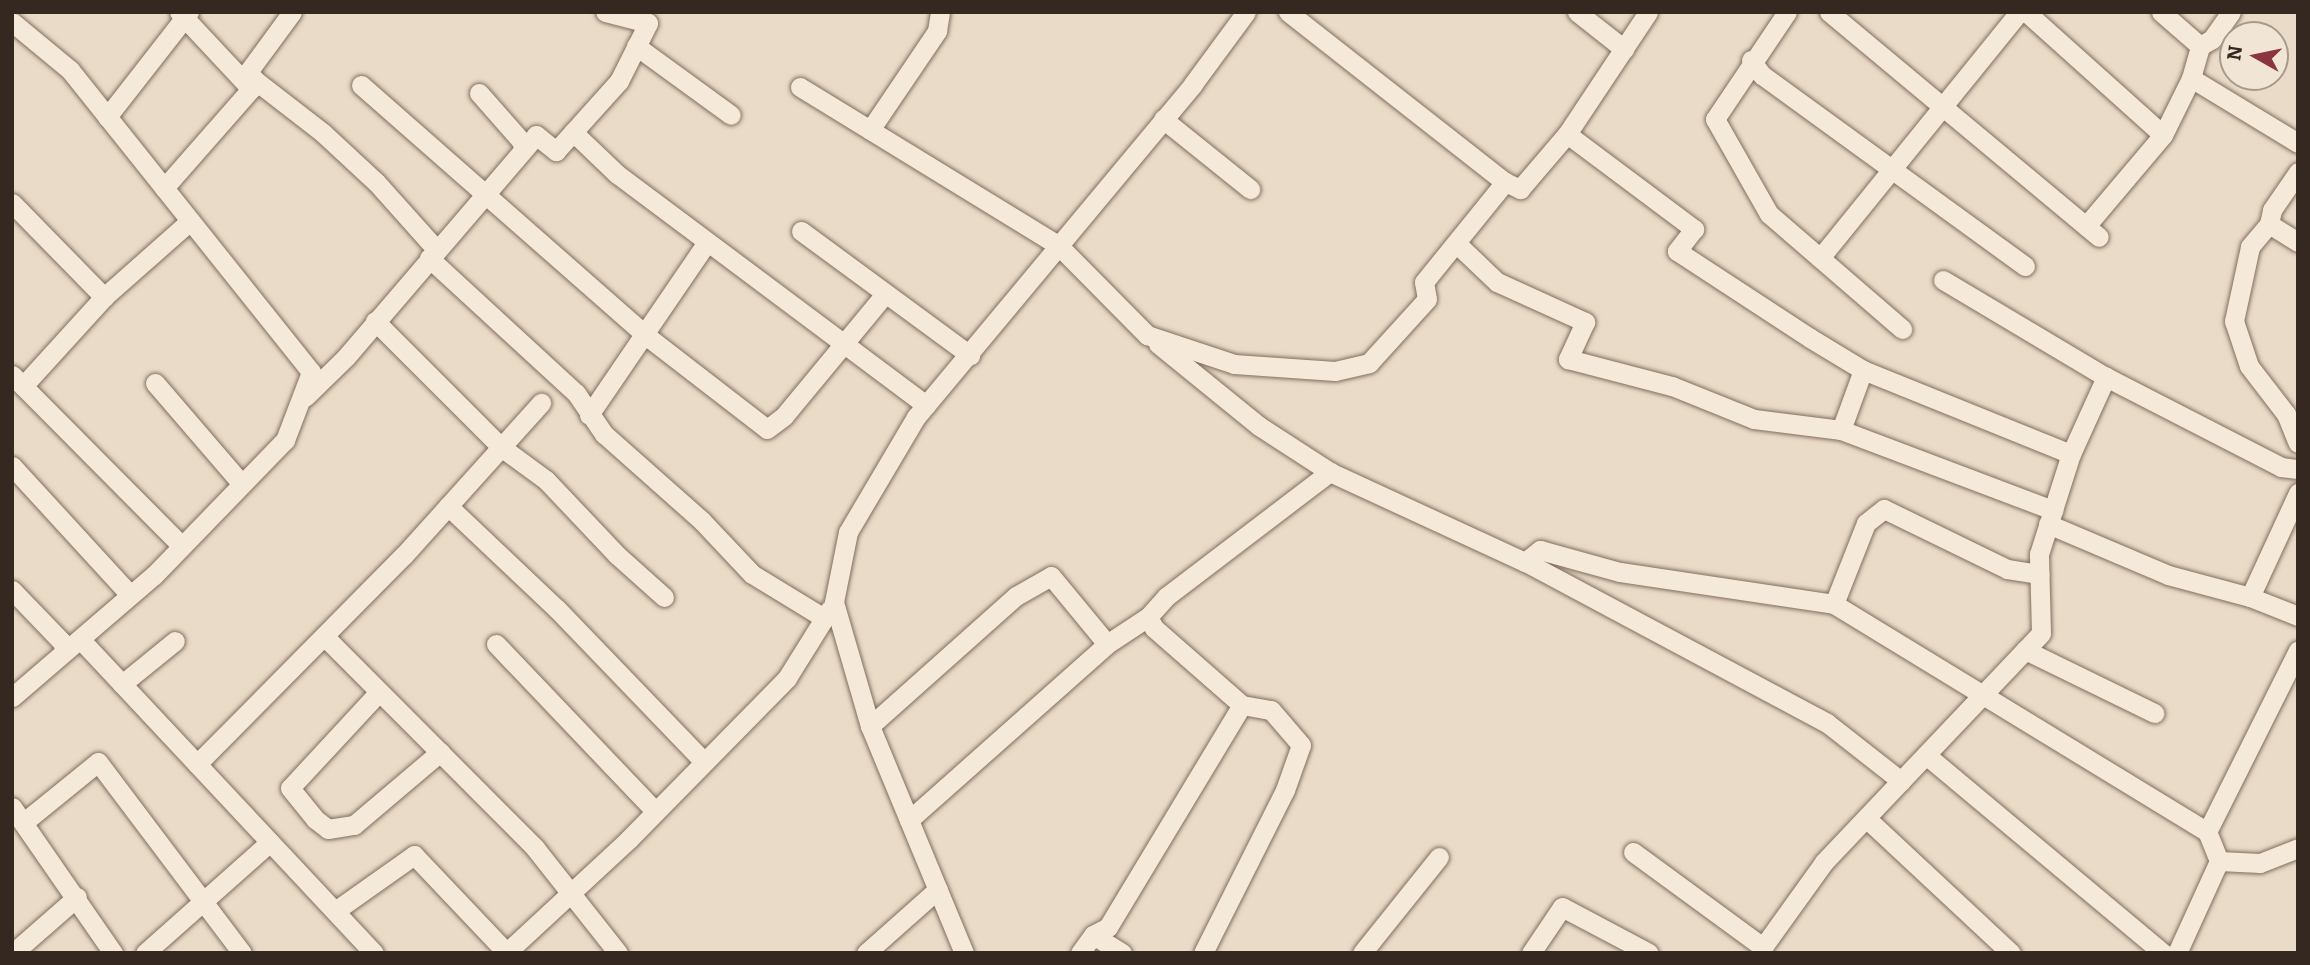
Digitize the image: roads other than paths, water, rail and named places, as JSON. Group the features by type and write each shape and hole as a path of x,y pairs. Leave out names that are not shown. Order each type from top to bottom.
{"street":[{"path":"253,85 248,72 292,12"},
{"path":"299,403 375,321 536,135 556,150 619,81 648,23 605,12"},
{"path":"870,130 937,31 940,12"},
{"path":"335,911 414,856 506,953 655,811 786,678 829,610 848,532 926,405 1163,120 1246,12"},
{"path":"1288,12 1505,182 1520,189 1567,134 1648,12"},
{"path":"1577,12 1624,49"},
{"path":"1787,12 1751,60 1714,119 1769,214 1902,329"},
{"path":"1829,12 2092,231 2164,135 2191,78 2200,46 2212,38 2231,12"},
{"path":"1820,258 1941,105 2019,12"},
{"path":"2026,12 2164,135"},
{"path":"2161,12 2200,46"},
{"path":"107,117 185,14 253,85 367,174 432,253 576,393 589,415 752,574 829,610 870,726 964,953"},
{"path":"12,22 70,70 311,372 285,440 130,595 12,697"},
{"path":"636,46 730,115"},
{"path":"1751,60 1762,75 2025,266"},
{"path":"2191,78 2298,143"},
{"path":"164,188 253,85"},
{"path":"361,85 644,334 767,429 784,416 885,294"},
{"path":"800,87 1058,245 1147,335 1259,426 1330,472 1525,562 1827,723 1901,781"},
{"path":"479,93 522,142 523,150"},
{"path":"1163,120 1250,189"},
{"path":"573,132 617,174 926,405"},
{"path":"1567,134 1694,229 1677,251 1863,370 2071,454"},
{"path":"2298,172 2272,210 2269,224 2250,247 2234,321 2249,366 2286,414 2298,443"},
{"path":"1147,335 1234,364 1335,371 1370,363 1427,299 1424,282 1505,182"},
{"path":"12,203 104,298"},
{"path":"181,546 18,381 104,298 190,221"},
{"path":"2269,224 2298,242"},
{"path":"801,231 970,355"},
{"path":"589,415 707,242"},
{"path":"1456,243 1497,282 1585,322 1568,359 1672,386 1754,419 1842,430 2051,517 2168,575 2250,597 2298,616"},
{"path":"1943,280 2106,377 2281,467 2298,469"},
{"path":"375,321 501,447 546,480 617,555 664,597"},
{"path":"1842,430 1863,370"},
{"path":"1633,852 1767,950 1824,862 2041,634 2039,554 2071,454 2106,377"},
{"path":"155,383 242,484"},
{"path":"197,764 448,506 541,403"},
{"path":"12,466 130,595"},
{"path":"909,820 1107,643 1148,617 1167,596 1330,472"},
{"path":"2250,597 2298,493"},
{"path":"448,506 557,609 704,762"},
{"path":"1834,604 1866,523 1884,509 2007,569 2040,574"},
{"path":"1525,562 1540,550 1620,572 1834,604 1985,693 2207,832 2219,861 2177,953"},
{"path":"870,726 1016,596 1051,576 1107,643"},
{"path":"12,590 63,643 64,652"},
{"path":"1148,617 1154,628 1242,705 1271,710 1301,745 1285,790 1203,953"},
{"path":"324,636 378,693 536,848 571,892 608,949"},
{"path":"80,639 374,953"},
{"path":"122,684 175,641"},
{"path":"496,644 655,811"},
{"path":"2025,650 2154,713"},
{"path":"2207,832 2298,650"},
{"path":"378,693 290,788 315,819 337,830 354,825 440,752"},
{"path":"1080,953 1093,936 1108,927 1242,705"},
{"path":"1926,755 2163,953"},
{"path":"113,953 18,814 98,762 202,904 242,953"},
{"path":"1866,818 2011,953"},
{"path":"145,953 270,842"},
{"path":"2219,861 2260,863 2298,848"},
{"path":"1370,950 1439,857"},
{"path":"866,953 938,889"},
{"path":"13,953 77,897"},
{"path":"1540,949 1562,907 1649,953"},
{"path":"1093,936 1122,953"}]}
